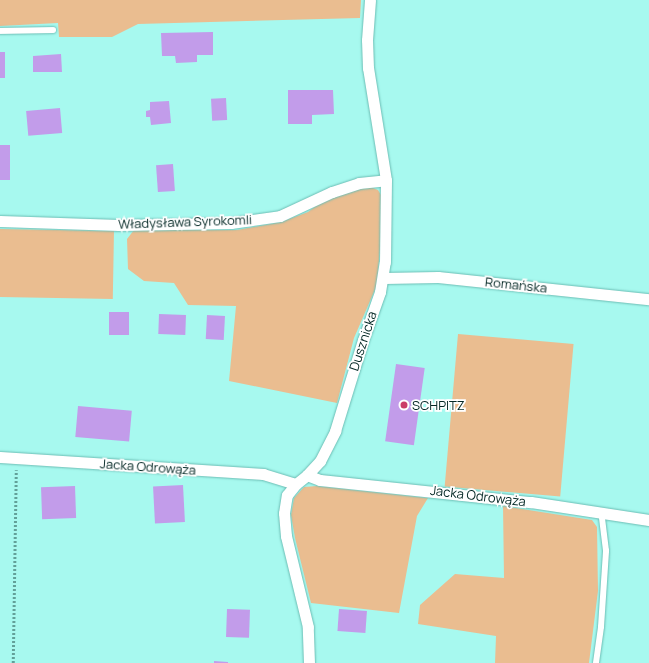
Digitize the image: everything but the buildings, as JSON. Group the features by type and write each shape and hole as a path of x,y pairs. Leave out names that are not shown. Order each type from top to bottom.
{"street":[{"name":"Dusznicka","path":"309,663 308,627 286,536 284,513 286,495 320,460 336,431 384,278 387,208 386,180 368,68 367,40 370,0"},
{"name":"Władysława Syrokomli","path":"0,221 119,225 244,222 280,216 332,192 359,183 386,180"},
{"name":"Romańska","path":"384,278 438,277 649,299"},
{"name":"Jacka Odrowąża","path":"0,457 263,474 296,484"},
{"name":"Jacka Odrowąża","path":"307,475 320,480 445,492 649,520"}],"lane":[{"path":"0,32 53,30"},
{"path":"596,663 601,627 606,551 601,513"}],"path":[{"path":"13,663 17,458"}],"shaded area":[{"path":"0,0 361,0 360,18 138,24 112,37 59,37 58,23 0,26"},
{"path":"368,186 378,190 384,200 377,285 354,338 337,403 229,381 236,306 188,305 174,283 144,281 128,269 127,239 134,230 237,230 281,222 308,212 329,196"},
{"path":"0,229 114,231 113,299 0,297"},
{"path":"458,334 574,344 560,497 445,486"},
{"path":"317,486 428,498 417,516 399,613 311,603 291,515 294,498 304,487"},
{"path":"503,506 592,520 597,527 598,591 589,663 495,663 496,636 418,624 420,605 455,574 504,578"}],"place":[{"name":"SCHPITZ","path":"404,405"}]}
